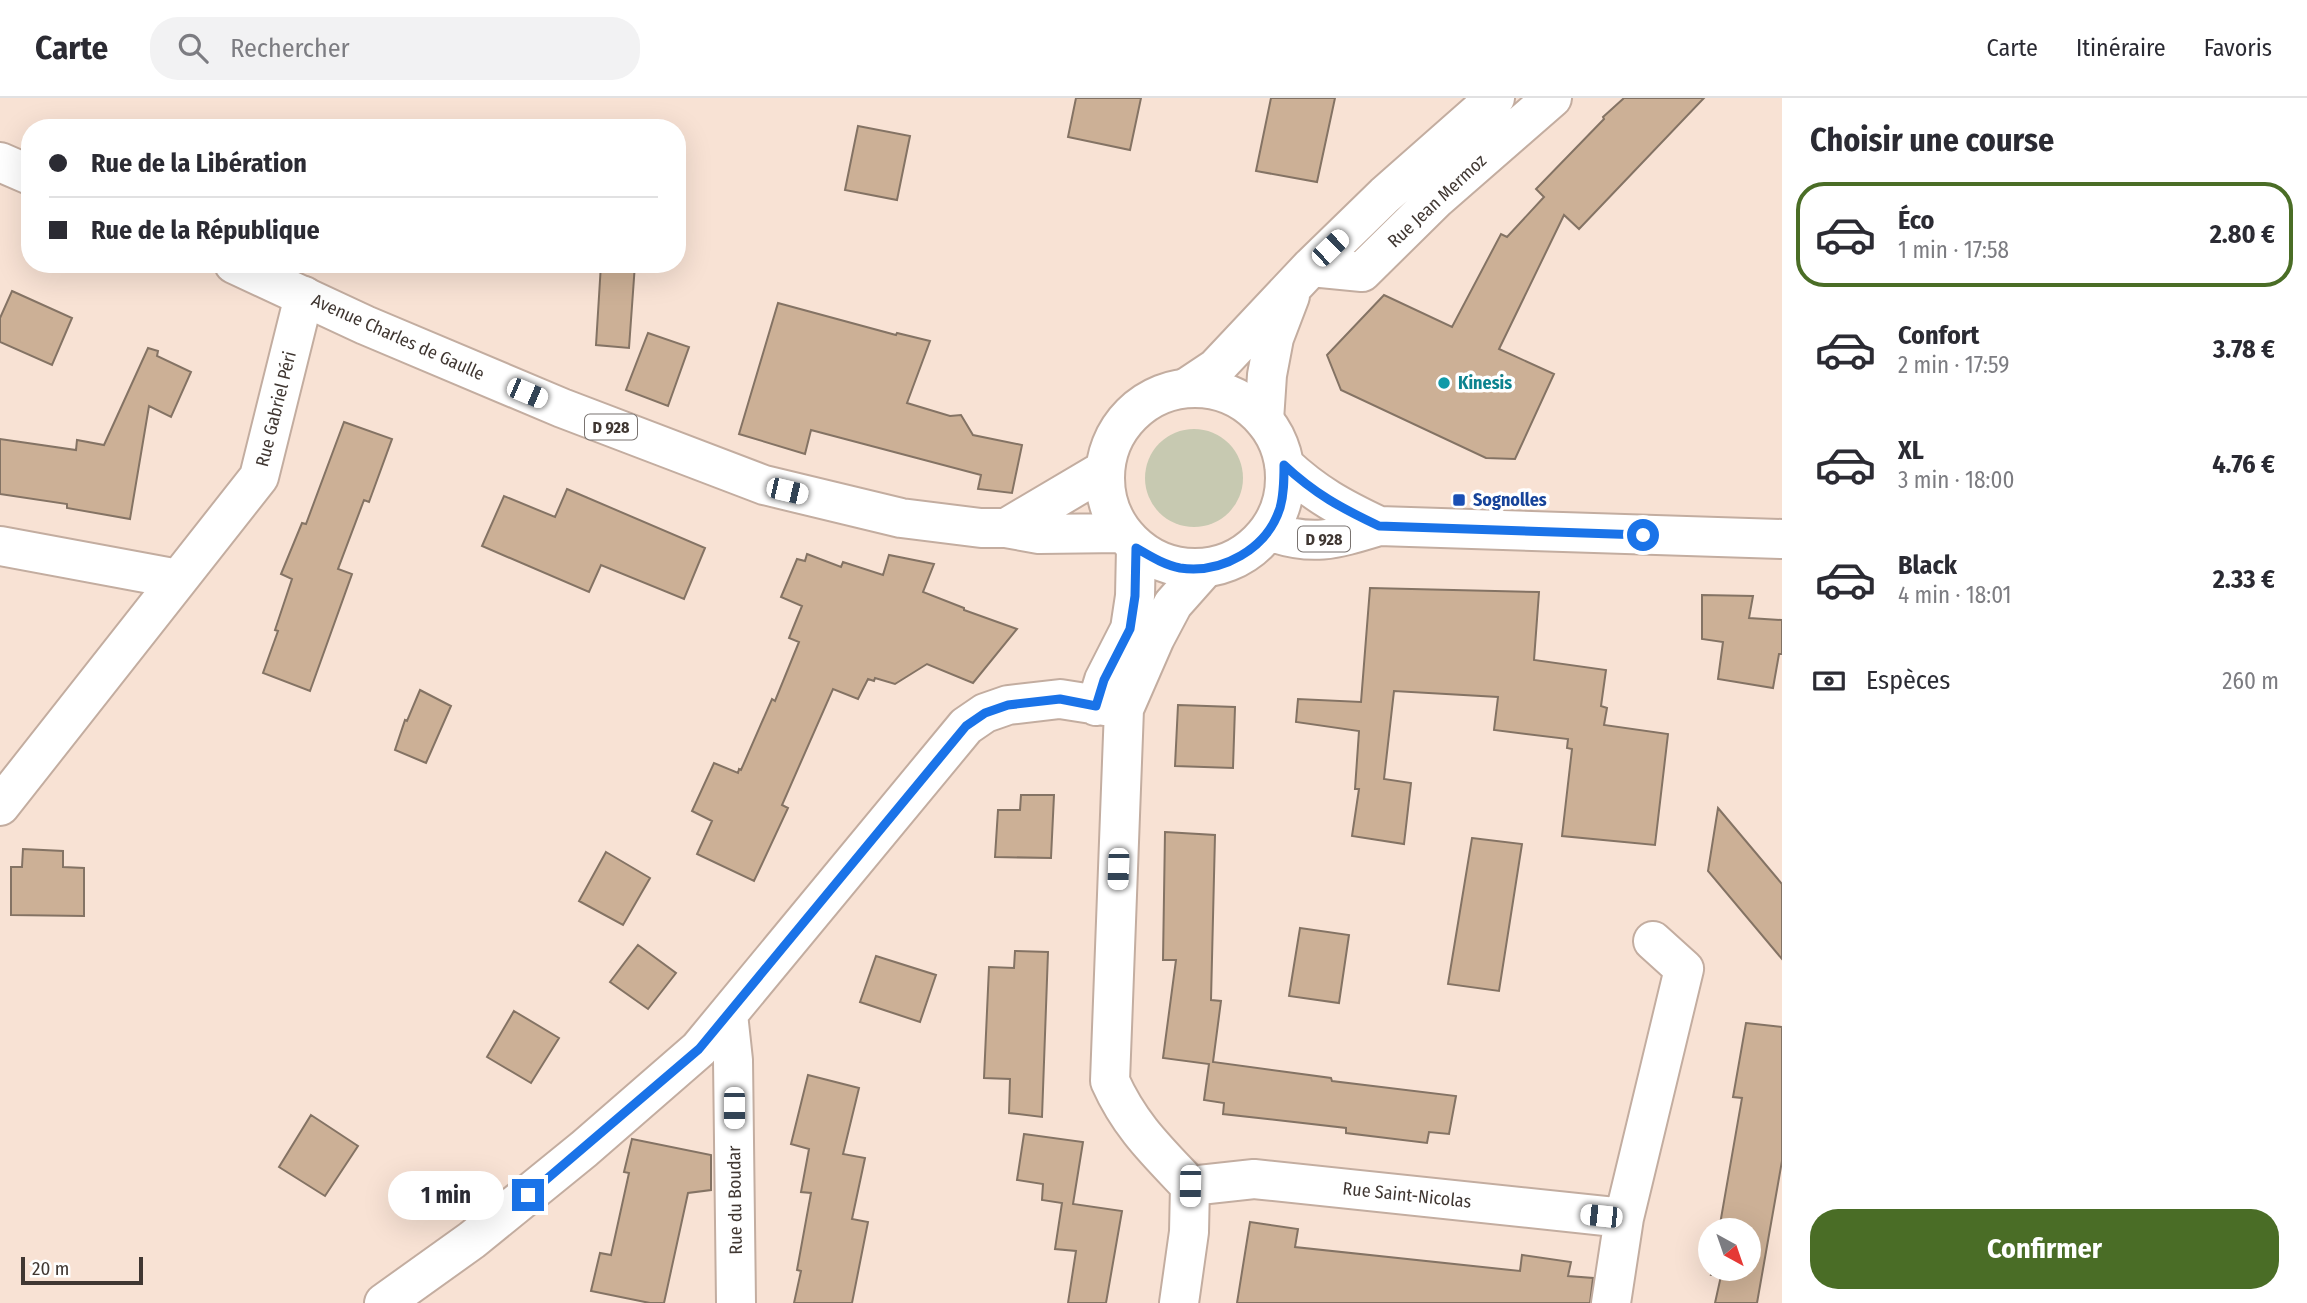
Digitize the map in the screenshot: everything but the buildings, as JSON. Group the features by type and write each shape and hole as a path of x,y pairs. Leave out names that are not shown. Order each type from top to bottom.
{"street":[{"name":"Rue Jean Mermoz","path":"1186,388 1216,368 1255,324 1385,195 1495,98"},
{"name":"Rue Jean Mermoz","path":"1302,277 1362,272 1435,200 1552,98"},
{"path":"0,162 21,171"},
{"name":"Avenue Charles de Gaulle","path":"254,273 365,325 562,408 764,485 901,518 981,528 1006,528 1039,534 1129,540"},
{"name":"Rue Jean Mermoz","path":"1264,420 1267,374 1275,338 1302,277"},
{"name":"Rue Gabriel Péri","path":"0,806 258,477 304,296"},
{"path":"1186,388 1224,393 1242,401 1264,420 1277,441 1284,465 1284,488 1279,510 1269,531 1256,545 1223,564 1205,568 1180,568 1157,561 1129,540 1111,513 1105,492 1104,470 1112,440 1130,414 1156,396 1186,388"},
{"path":"1284,465 1307,487 1341,508 1379,526"},
{"path":"1006,528 1104,470"},
{"name":"D 928","path":"1269,531 1292,539 1332,540 1379,526 1782,539"},
{"path":"1129,540 1135,596 1130,629 1104,680 1110,707 1110,1081 1121,1106 1141,1135 1190,1186 1189,1232 1179,1303"},
{"path":"0,546 178,579"},
{"path":"1110,707 1155,638 1173,604 1205,568"},
{"path":"384,1303 472,1240 584,1149 699,1049 966,726 985,713 1008,705 1060,699 1110,707"},
{"path":"1611,1303 1624,1218 1684,969 1653,941"},
{"name":"Rue du Boudar","path":"728,1014 733,1060 736,1303"},
{"name":"Rue Saint-Nicolas","path":"1190,1186 1254,1179 1624,1218"}],"green space":[{"path":"1194,429 1213,433 1228,444 1239,459 1243,478 1239,497 1228,512 1213,523 1194,527 1175,523 1160,512 1149,497 1145,478 1149,459 1160,444 1175,433"}],"place":[{"name":"Kinesis","path":"1444,383"},
{"name":"Sognolles","path":"1459,500"}],"route":[{"path":"528,1195 699,1049 966,726 985,713 1008,705 1060,699 1096,706 1104,680 1130,629 1135,596 1136,548 1157,561 1180,568 1205,568 1241,556 1269,531 1279,510 1284,488 1284,465 1307,487 1341,508 1379,526 1643,535"}]}
